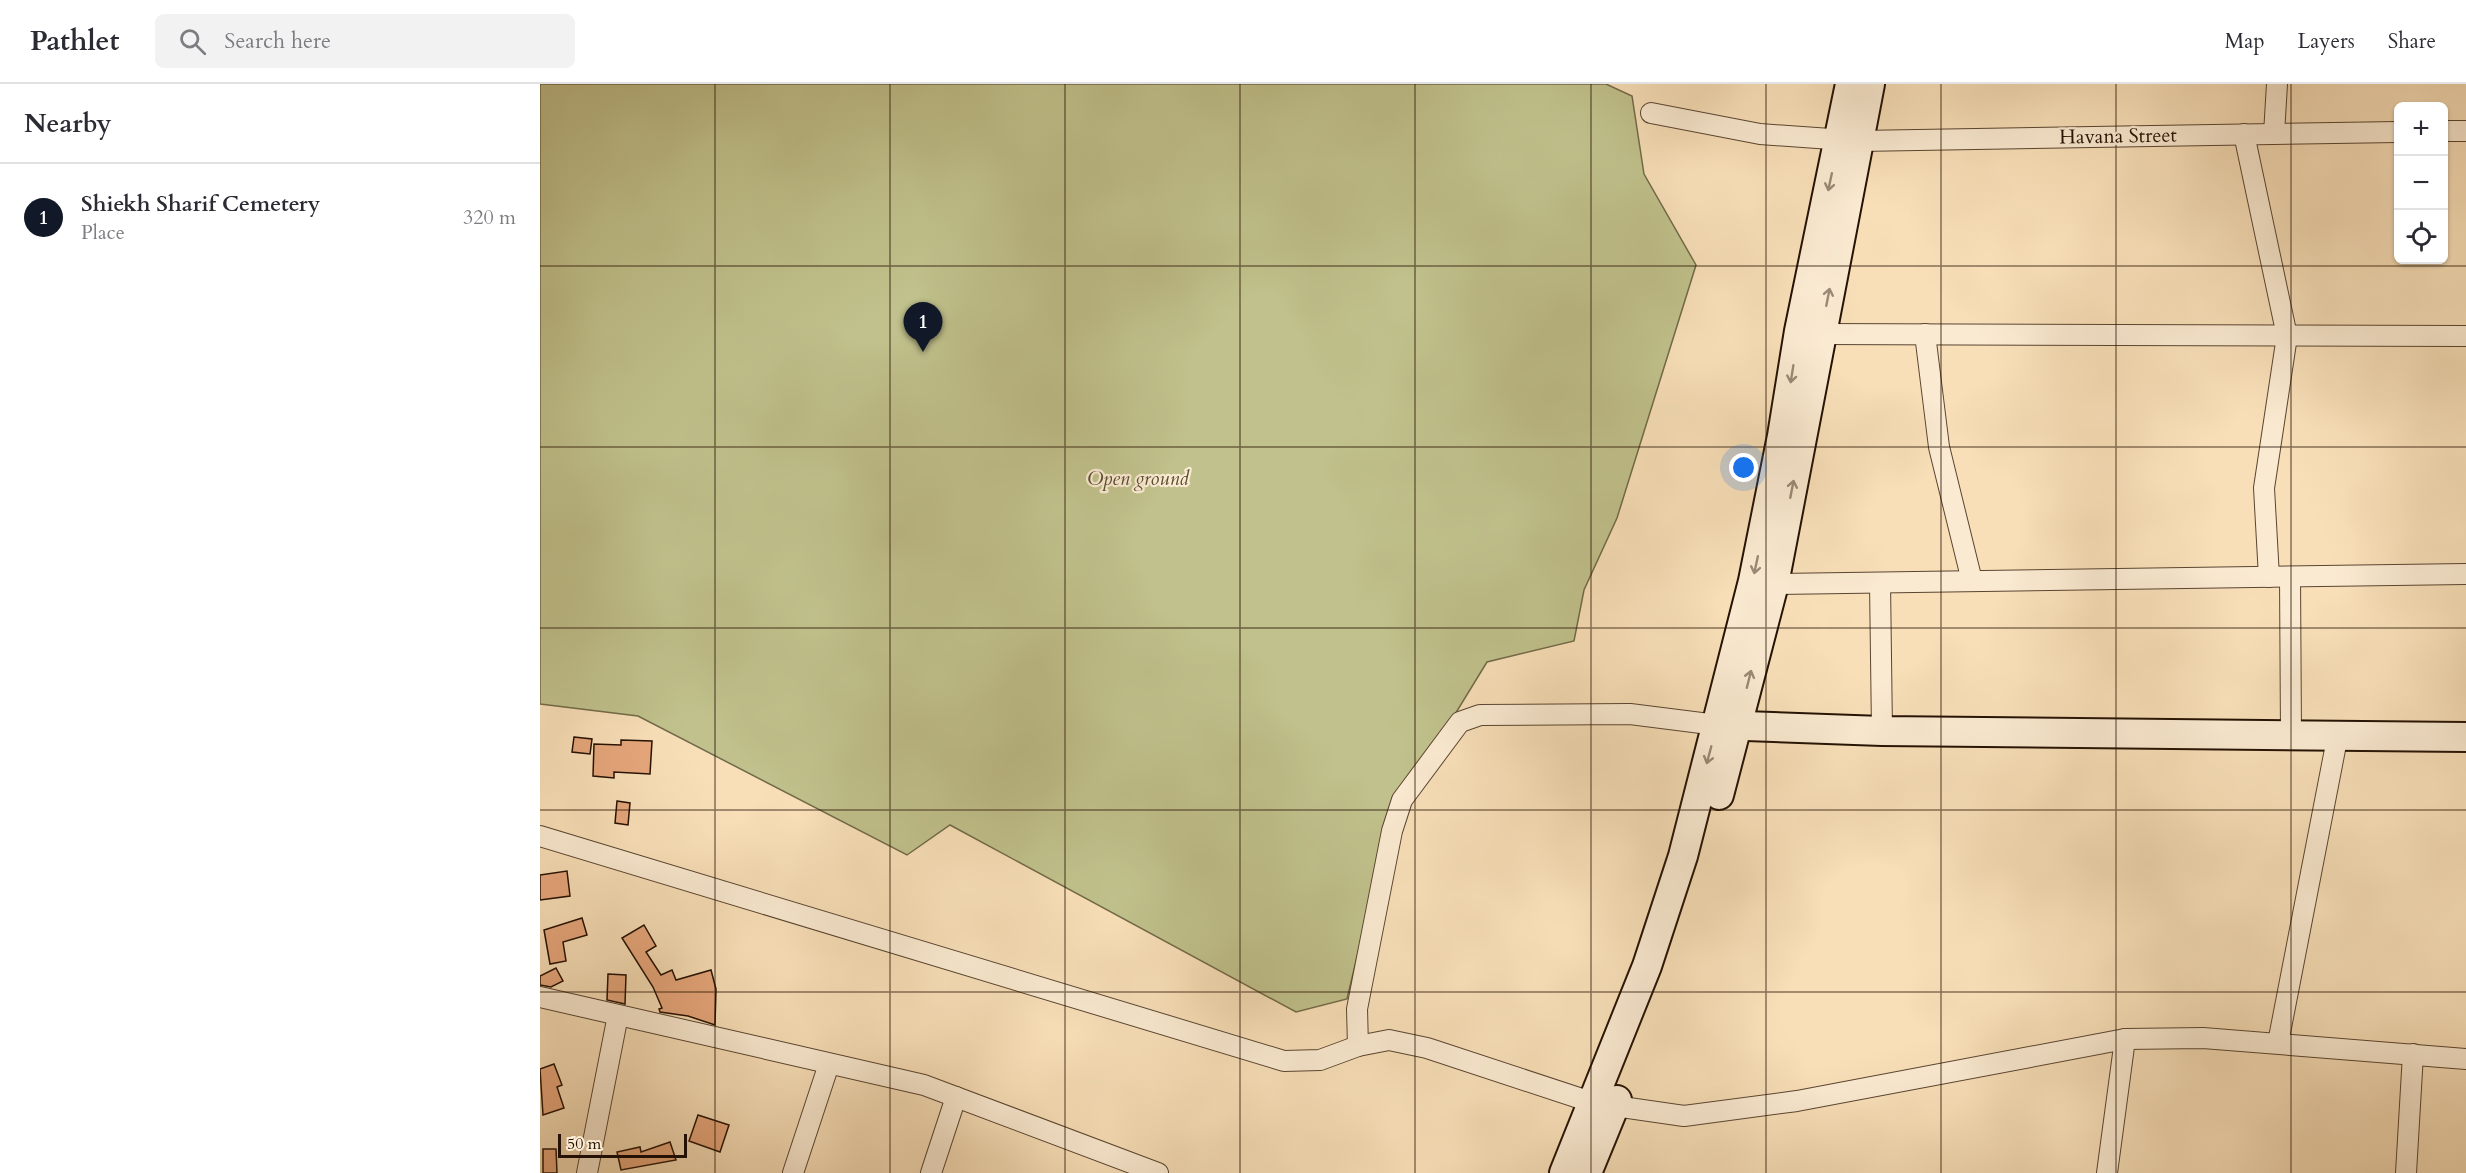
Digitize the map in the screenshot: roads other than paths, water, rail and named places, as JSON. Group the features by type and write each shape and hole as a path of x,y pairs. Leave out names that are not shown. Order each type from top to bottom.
{"main road":[{"path":"1727,726 1774,584 1820,334 1849,140 1850,84"},
{"path":"1564,1173 1604,1105 1664,972 1697,872 1782,436 1799,331 1849,140 1870,84"},
{"path":"1727,726 1882,731 2466,737"},
{"path":"1587,1173 1604,1105"}],"street":[{"path":"2274,134 2277,84"},
{"name":"Havana Street","path":"1651,113 1760,134 1849,140 2394,132"},
{"path":"2448,131 2466,131"},
{"path":"2244,134 2287,336 2264,488 2269,577"},
{"path":"1820,334 2466,336"},
{"path":"1925,334 1939,447 1972,582"},
{"path":"1774,584 2466,574"},
{"path":"2290,577 2291,735"},
{"path":"1880,583 1882,731"},
{"path":"1358,1046 1357,1009 1392,831 1402,800 1460,722 1480,715 1620,714 1727,726"},
{"path":"2278,1043 2338,734"},
{"path":"540,836 1284,1061 1320,1060 1358,1046 1389,1040 1427,1048 1604,1105 1684,1116 1797,1101 2125,1039 2203,1038 2466,1059"},
{"path":"540,997 924,1085 1158,1173"},
{"path":"587,1173 618,1015"},
{"path":"2107,1173 2125,1039"},
{"path":"2406,1173 2413,1054"},
{"path":"793,1173 829,1064"},
{"path":"931,1173 956,1097"}],"place":[{"name":"Shiekh Sharif Cemetery","path":"923,352"}],"park label":[{"name":"Open ground","path":"1138,478"}]}
